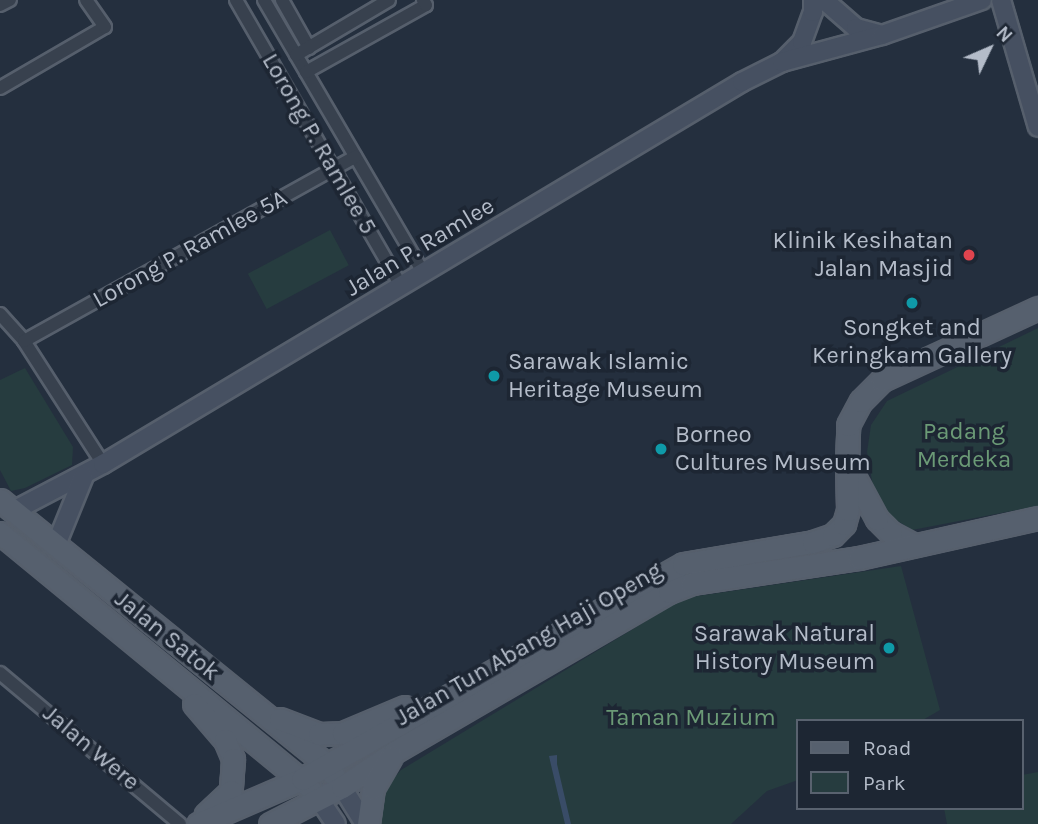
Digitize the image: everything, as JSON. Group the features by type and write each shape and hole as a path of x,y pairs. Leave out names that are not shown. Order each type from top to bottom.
{"main road":[{"name":"Jalan P. Ramlee","path":"782,62 802,42 813,12 813,0"},
{"path":"824,0 856,28 882,35"},
{"name":"Jalan P. Ramlee","path":"8,504 84,476 689,113 782,62 882,35 982,0"},
{"path":"1001,0 1038,127"},
{"name":"Jalan Tun Abang Haji Openg","path":"198,824 302,779 683,564 813,542 833,535 844,524 848,510 848,425 861,401 882,380 1038,308"},
{"path":"847,463 877,519 891,533 914,545"},
{"path":"56,545 84,476"},
{"name":"Jalan Satok","path":"0,493 8,504 34,527 327,765 342,787"},
{"name":"Jalan Tun Abang Haji Openg","path":"270,824 342,787 394,752 680,587 859,558 1038,519"},
{"name":"Jalan Satok","path":"0,533 302,779 319,799"},
{"path":"160,665 225,740 233,760 231,791 192,824"},
{"path":"253,706 319,734 344,733 482,676"},
{"path":"367,824 373,788 394,752"},
{"path":"342,787 367,824"},
{"path":"319,799 336,824"}],"street":[{"path":"0,5 10,0"},
{"path":"0,88 105,27 86,0"},
{"name":"Lorong P. Ramlee 5","path":"236,0 402,287"},
{"name":"Lorong P. Ramlee 5","path":"264,0 424,274"},
{"path":"282,0 309,48"},
{"path":"296,55 389,0"},
{"path":"306,72 426,5 424,0"},
{"name":"Lorong P. Ramlee 5A","path":"24,341 355,157"},
{"path":"0,314 24,341 103,464"},
{"name":"Jalan Were","path":"0,673 180,824"}],"green space":[{"path":"330,230 349,265 267,309 248,274"},
{"name":"Padang Merdeka","path":"1038,328 1038,506 912,530 885,513 874,492 867,452 871,425 887,401"},
{"path":"25,368 73,447 72,465 25,488 11,491 0,470 0,380"},
{"name":"Taman Muzium","path":"901,566 940,710 924,719 796,719 796,781 767,791 731,824 381,824 379,816 383,791 401,770 684,598"},
{"path":"1038,772 1038,824 947,824 944,810 1024,810 1024,775"}],"water":[{"path":"557,755 571,824 565,824 549,756"}],"place":[{"name":"Klinik Kesihatan Jalan Masjid","path":"969,255"},
{"name":"Songket and Keringkam Gallery","path":"912,303"},
{"name":"Sarawak Islamic Heritage Museum","path":"494,376"},
{"name":"Borneo Cultures Museum","path":"661,449"},
{"name":"Sarawak Natural History Museum","path":"889,648"}]}
